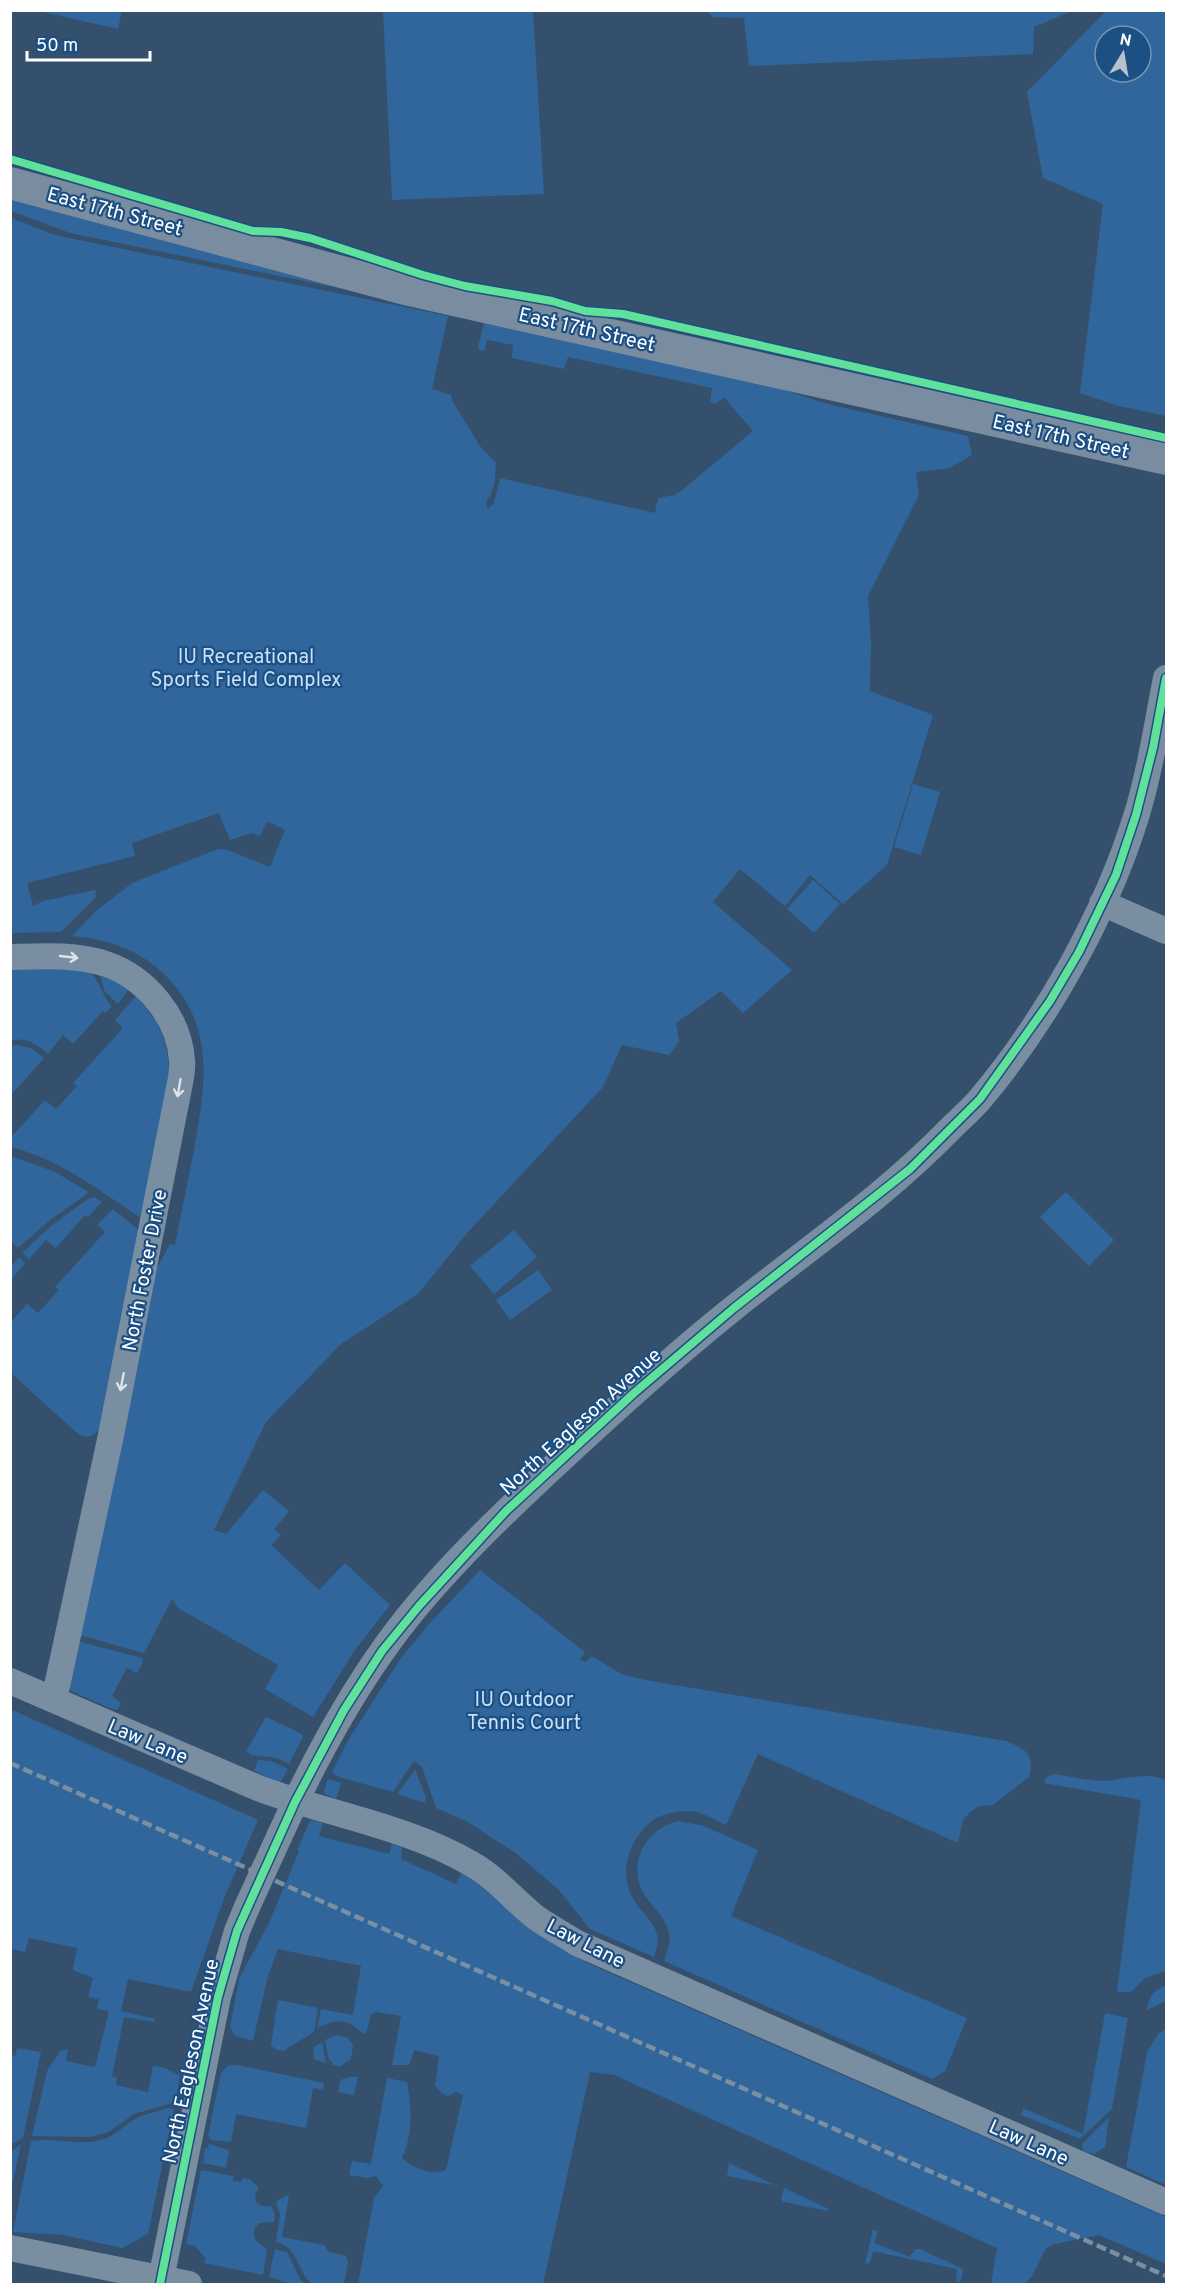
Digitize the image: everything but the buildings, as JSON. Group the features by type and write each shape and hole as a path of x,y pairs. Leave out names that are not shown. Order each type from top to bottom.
{"main road":[{"name":"East 17th Street","path":"10,183 409,290 1167,459"}],"street":[{"name":"North Eagleson Avenue","path":"160,2282 218,1997 237,1931 295,1802 344,1710 382,1651 475,1542 634,1393 734,1308 910,1169 980,1099 1050,1001 1079,952 1116,875 1136,815 1167,678"},
{"path":"1102,903 1167,931"},
{"name":"North Foster Drive","path":"10,957 74,958 106,964 127,974 144,986 166,1013 177,1035 182,1061 179,1088 107,1454 54,1701"},
{"name":"Law Lane","path":"10,1681 295,1802 397,1833 443,1851 471,1864 536,1917 577,1943 1167,2202"},
{"path":"10,2248 160,2282 189,2284"}],"green space":[{"path":"122,10 118,29 39,11"},
{"path":"383,11 533,11 544,194 392,200"},
{"path":"706,11 1072,11 1034,27 1033,54 749,66 744,18 713,17"},
{"path":"1106,11 1166,11 1166,416 1115,405 1080,393 1103,204 1043,178 1027,92 1093,24 1093,84 1153,84 1153,24 1093,24"},
{"path":"11,198 464,314 70,233 11,211"},
{"name":"IU Recreational Sports Field Complex","path":"11,218 55,235 448,316 432,389 451,395 480,446 496,463 493,489 486,502 488,509 494,503 500,478 655,513 658,498 675,495 681,491 753,431 724,397 715,404 710,402 712,388 568,357 564,369 512,358 513,345 487,340 485,350 480,351 478,347 484,323 784,390 824,403 968,436 972,455 950,468 916,472 919,495 868,596 871,642 870,691 933,715 887,865 843,904 810,875 785,906 740,869 713,902 792,970 743,1013 721,991 676,1023 679,1041 669,1055 622,1045 603,1087 468,1232 418,1294 341,1344 266,1422 214,1530 226,1534 263,1490 289,1511 274,1530 281,1535 271,1545 319,1590 345,1563 390,1605 355,1650 313,1717 265,1689 278,1665 178,1608 172,1599 144,1653 79,1635 153,1275 170,1244 175,1245 198,1127 203,1059 200,1037 193,1016 183,996 167,977 135,953 111,943 72,936 96,911 132,883 218,849 228,850 270,867 285,830 267,821 260,836 251,833 230,840 219,813 132,843 135,856 27,883 33,906 43,901 96,890 95,898 61,932 11,933"},
{"path":"913,784 940,792 921,855 894,847"},
{"path":"813,880 840,904 814,933 787,909"},
{"path":"10,968 86,971 94,976 112,1006 106,1013 103,1011 73,1044 63,1035 48,1054 31,1042 11,1040"},
{"path":"100,976 117,982 128,990 118,1004 105,992"},
{"path":"136,996 158,1025 166,1046 169,1069 169,1082 141,1218 95,1187 46,1159 11,1147 10,1135 12,1136 45,1100 56,1109 77,1086 73,1083 123,1028 115,1020"},
{"path":"11,1046 31,1048 44,1058 11,1095"},
{"path":"11,1156 55,1172 87,1191 87,1194 50,1220 18,1248 11,1241"},
{"path":"1066,1192 1114,1240 1089,1266 1040,1217"},
{"path":"94,1197 102,1202 88,1217 85,1215 56,1248 46,1240 29,1259 22,1253 52,1225"},
{"path":"113,1209 140,1231 100,1428 94,1435 87,1437 78,1434 11,1373 11,1322 27,1304 38,1313 59,1290 55,1287 105,1232 97,1225"},
{"path":"514,1230 537,1257 494,1294 470,1266"},
{"path":"19,1257 25,1263 11,1280 11,1267"},
{"path":"538,1270 552,1290 510,1320 496,1300"},
{"name":"IU Outdoor Tennis Court","path":"480,1570 585,1652 580,1659 585,1662 592,1656 621,1674 645,1680 1006,1741 1027,1753 1031,1763 1029,1777 993,1805 979,1806 970,1812 963,1820 958,1843 758,1754 726,1825 696,1812 673,1812 652,1821 632,1847 626,1869 629,1890 656,1931 657,1947 654,1957 590,1929 558,1889 517,1854 468,1822 436,1808 422,1767 414,1761 393,1792 339,1777 332,1772 350,1737 401,1658 430,1623"},
{"path":"77,1641 142,1658 143,1662 137,1673 127,1668 112,1696 121,1703 118,1709 114,1710 71,1691 69,1682"},
{"path":"10,1709 258,1820 225,1896 191,1992 128,1979 121,2011 155,2019 154,2022 124,2017 112,2076 117,2078 116,2085 148,2092 153,2066 163,2067 180,2076 175,2102 134,2114 110,2131 89,2137 32,2136 47,2071 61,2050 68,2050 66,2061 95,2067 109,2011 97,2009 99,1999 88,1997 93,1978 73,1970 77,1948 29,1938 25,1952 11,1949"},
{"path":"266,1717 302,1734 303,1737 289,1764 277,1758 252,1755 246,1751"},
{"path":"258,1760 271,1761 288,1769 280,1783 254,1771"},
{"path":"415,1770 426,1797 425,1803 397,1794"},
{"path":"1053,1774 1100,1781 1151,1776 1166,1781 1166,1971 1145,1978 1131,1992 1117,1992 1141,1800 1044,1783 1046,1778"},
{"path":"328,1779 341,1783 336,1799 325,1794"},
{"path":"312,1820 323,1823 319,1836 389,1854 393,1841 402,1846 401,1859 456,1884 462,1871 530,1927 587,1963 1166,2217 1166,2264 1099,2235 1046,2248 1032,2276 1025,2284 991,2284 997,2248 614,2075 590,2072 543,2284 358,2284 374,2198 383,2186 376,2176 367,2178 349,2175 352,2161 371,2164 387,2078 407,2082 410,2120 408,2140 402,2158 428,2172 446,2170 463,2095 456,2092 448,2096 441,2093 435,2085 439,2056 414,2050 408,2065 392,2065 401,2016 376,2012 371,2015 366,2034 345,2022 331,2023 317,2028 321,2009 353,2015 361,1966 278,1949 268,1976 253,2041 235,2036 230,2027 239,1979 269,1923 299,1851 297,1850"},
{"path":"678,1821 704,1826 758,1850 731,1916 967,2018 945,2071 932,2079 664,1961 669,1941 668,1928 644,1894 637,1871 638,1859 648,1839 667,1825"},
{"path":"1166,1986 1166,2001 1147,2010 1152,1994"},
{"path":"278,2000 318,2008 314,2032 283,2051 276,2050 271,2045"},
{"path":"1105,2013 1128,2018 1112,2109 1080,2139 1021,2115 1023,2108 1083,2134"},
{"path":"1166,2028 1166,2185 1126,2167 1147,2052 1158,2034"},
{"path":"337,2035 347,2037 353,2045 351,2059 339,2067 332,2065 333,2062 329,2060 325,2040"},
{"path":"322,2042 326,2063 314,2059 313,2048"},
{"path":"17,2048 41,2052 23,2138 11,2144 11,2055 15,2056"},
{"path":"229,2065 324,2083 323,2090 313,2088 306,2128 236,2114 231,2142 210,2140 208,2136 221,2073"},
{"path":"358,2077 354,2095 338,2092 340,2080"},
{"path":"168,2108 174,2109 148,2234 122,2248 63,2235 13,2232 31,2141 93,2142 112,2135 137,2118"},
{"path":"1109,2117 1105,2147 1094,2154 1083,2151 1082,2144"},
{"path":"21,2144 11,2190 11,2152"},
{"path":"209,2144 229,2150 226,2168 203,2163 205,2147 208,2148"},
{"path":"729,2163 773,2184 773,2185 727,2176"},
{"path":"201,2170 233,2176 233,2181 241,2182 243,2178 251,2180 259,2188 255,2194 256,2202 262,2206 271,2206 275,2214 274,2222 260,2223 254,2231 256,2241 267,2249 263,2275 204,2263 206,2259 195,2246 186,2244"},
{"path":"784,2188 829,2209 828,2211 784,2202 781,2200"},
{"path":"286,2195 289,2196 282,2237 324,2245 329,2252 346,2256 348,2262 344,2284 312,2284 289,2249 276,2242 280,2215 276,2202"},
{"path":"873,2229 878,2232 874,2243 910,2257 915,2249 920,2249 963,2269 961,2281 958,2283 956,2280 957,2269 873,2251 870,2263 865,2264"},
{"path":"275,2249 287,2252 300,2279 305,2284 291,2284 269,2277"}],"railway":[{"path":"10,1763 1166,2276"}],"cycle path":[{"path":"10,159 253,231 281,232 310,238 423,275 465,286 552,301 585,311 623,314 1166,438"},
{"path":"160,2284 218,1997 237,1931 295,1802 344,1710 382,1651 419,1606 506,1511 634,1393 734,1308 910,1169 980,1099 1050,1001 1079,952 1116,875 1136,815 1153,748 1166,678"}]}
